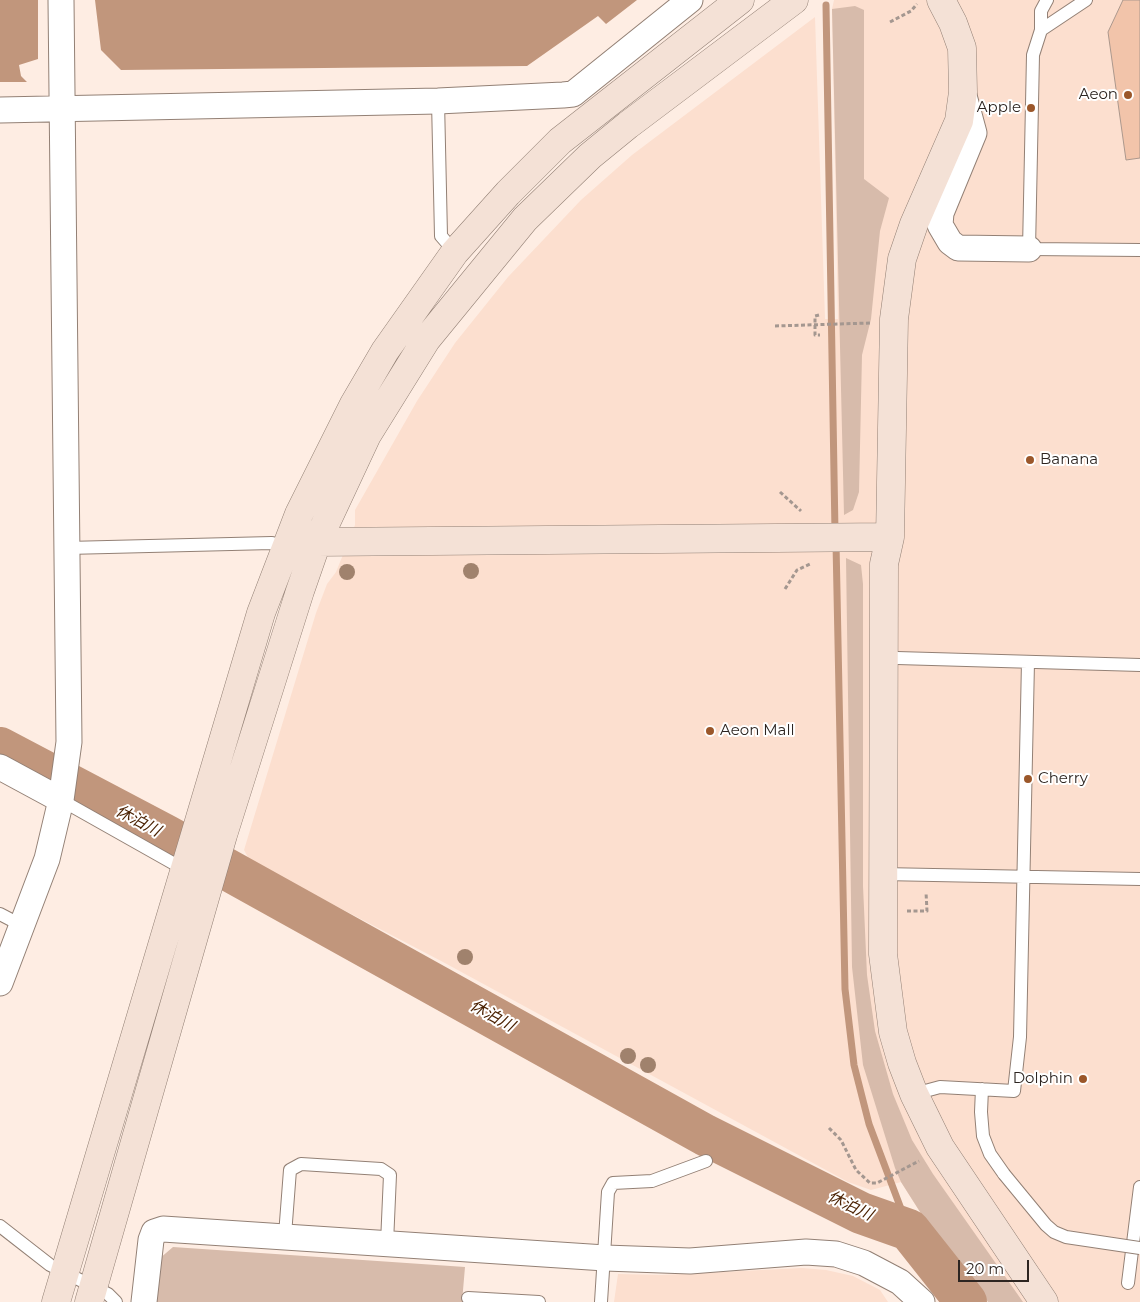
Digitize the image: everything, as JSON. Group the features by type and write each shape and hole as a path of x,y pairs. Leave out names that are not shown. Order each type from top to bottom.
{"street":[{"path":"0,983 10,920 47,859 62,795 68,742 61,0"},
{"path":"0,110 438,101 573,94 690,0"},
{"path":"56,1302 261,613 298,514 354,404 385,351 455,252 508,193 560,141 740,0"},
{"path":"91,1295 222,835 300,591 317,542 367,435 426,340 525,219 590,156 628,125 794,0"},
{"path":"930,2 953,23 962,48 963,92 959,121 914,224 902,259 892,344 890,537 884,564 883,954 887,993 902,1063 914,1094 940,1148 1044,1302"},
{"path":"963,92 974,133 941,213 940,224 950,242 958,248 1029,249"},
{"path":"573,94 591,117"},
{"path":"317,542 890,537"},
{"path":"882,874 895,798 898,564 890,537"},
{"path":"0,767 62,795"},
{"path":"144,1302 151,1240 154,1232 163,1229 605,1258 690,1261 806,1252 836,1254 864,1263 900,1282 922,1302"}],"lane":[{"path":"1047,0 1041,11 1041,30 1033,55 1029,249 1140,250"},
{"path":"1041,30 1086,0"},
{"path":"438,101 441,236 455,252"},
{"path":"67,548 272,543 285,547"},
{"path":"897,658 1140,665"},
{"path":"914,1094 940,1087 1014,1091 1020,1037 1028,662"},
{"path":"62,795 210,880"},
{"path":"882,874 1140,879"},
{"path":"982,1090 983,1136 990,1154 1004,1174 1054,1232 1066,1237 1140,1248"},
{"path":"601,1302 608,1192 613,1183 652,1181 706,1161"},
{"path":"285,1236 290,1170 301,1164 381,1169 390,1175 387,1243"},
{"path":"1128,1283 1140,1187"},
{"path":"0,1226 91,1295 108,1294 116,1302"},
{"path":"468,1298 539,1302"}],"path":[{"path":"890,22 930,2"},
{"path":"819,315 815,316 814,326 815,335 820,335"},
{"path":"775,326 878,323"},
{"path":"780,492 808,517"},
{"path":"785,589 797,570 814,562"},
{"path":"902,910 927,911 926,889 935,889"},
{"path":"829,1128 841,1140 856,1170 870,1183 877,1183 920,1160"}],"shaded area":[{"path":"0,0 38,0 38,59 19,65 21,76 27,82 0,82"},
{"path":"95,0 637,0 606,24 598,16 527,66 121,70 101,50"},
{"name":"Aeon Mall","path":"834,0 1140,0 1140,1302 988,1302 934,1234 901,1182 871,1190 848,1182 443,962 250,861 244,850 316,613 327,584 336,572 355,525 355,510 417,401 455,343 508,277 581,200 632,155 815,17 825,319 838,319 832,9"},
{"path":"855,6 864,10 864,179 889,198 880,231 871,319 862,355 859,492 853,510 844,515 832,9"},
{"path":"846,558 861,565 863,584 863,886 867,975 875,1031 893,1094 912,1140 933,1174 1023,1302 988,1302 934,1234 901,1182 895,1168 863,1065 852,967"},
{"path":"173,1247 465,1267 462,1302 156,1302 159,1259"},
{"path":"802,1268 826,1270 853,1276 880,1290 888,1302 614,1302 618,1274 661,1275"}],"building":[{"name":"Aeon","path":"1123,0 1140,0 1140,158 1126,160 1108,32"}],"waterway":[{"path":"826,5 835,532"},
{"path":"836,543 845,989 854,1065 869,1124 909,1230"},
{"name":"休泊川","path":"0,748 167,836 705,1135 861,1213 909,1230 966,1302"}],"place":[{"name":"Aeon","path":"1128,95"},
{"name":"Apple","path":"1031,108"},
{"name":"Banana","path":"1030,460"},
{"name":"Aeon Mall","path":"710,731"},
{"name":"Cherry","path":"1028,779"},
{"name":"Dolphin","path":"1083,1079"}]}
